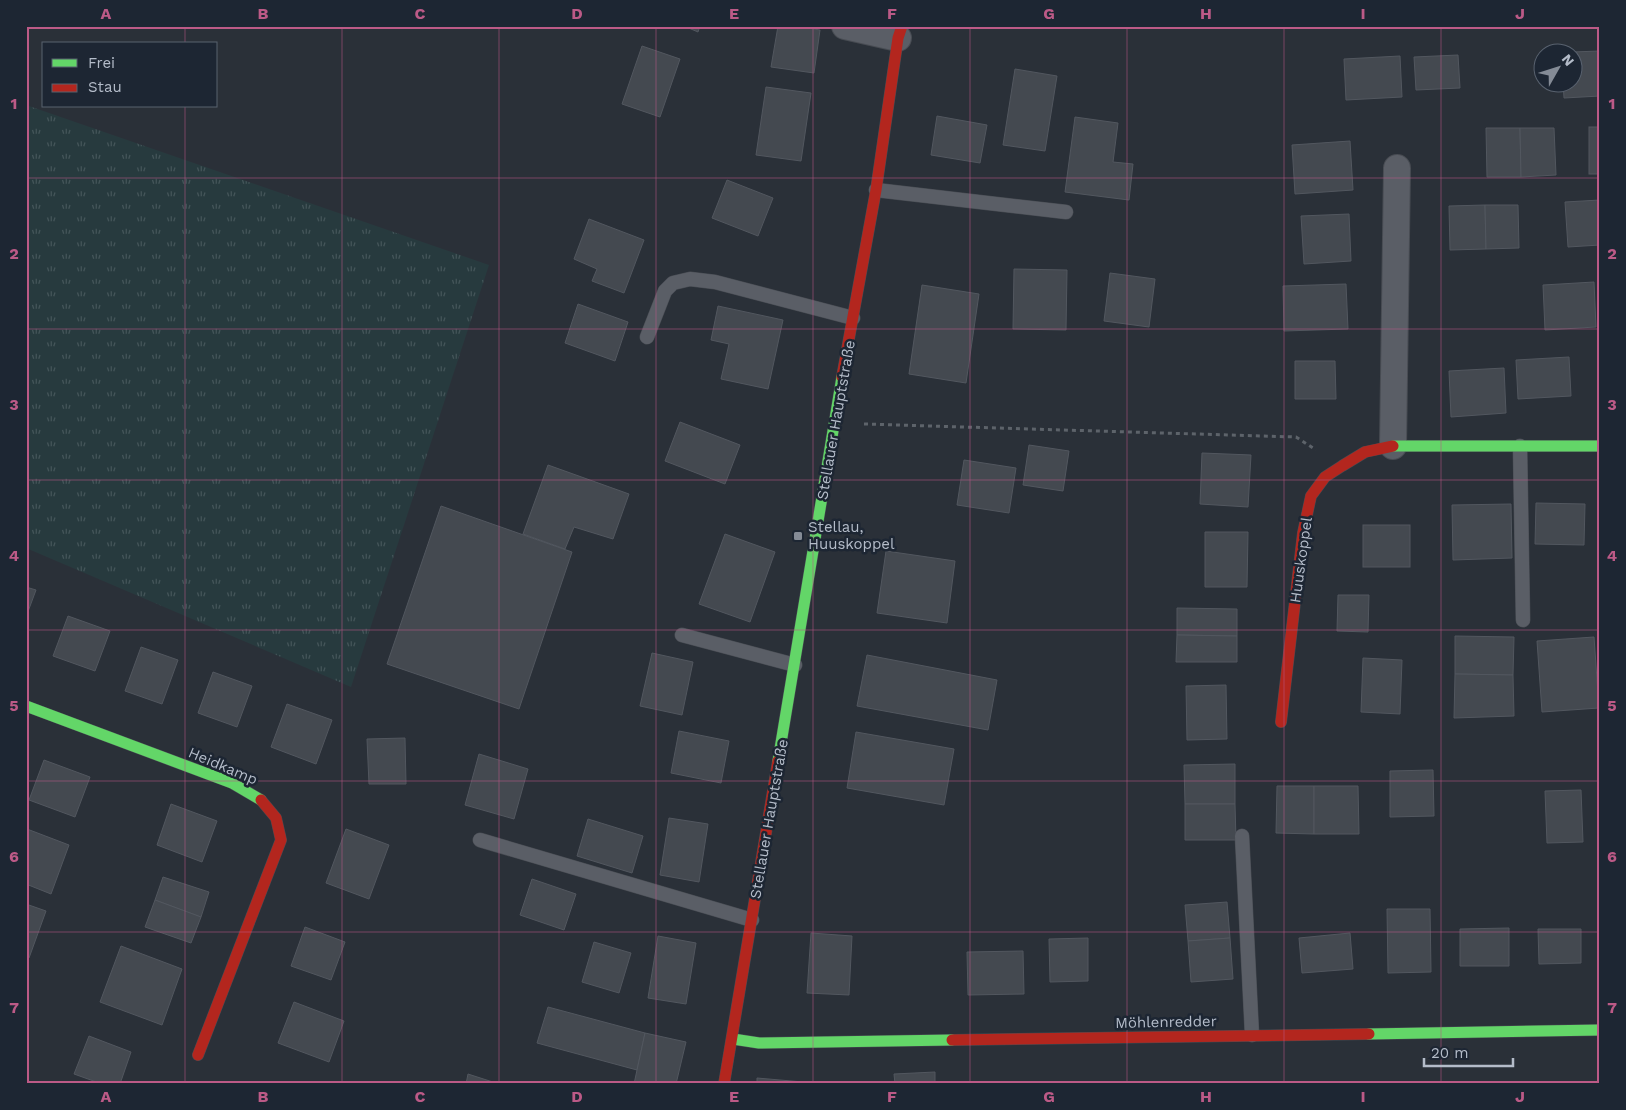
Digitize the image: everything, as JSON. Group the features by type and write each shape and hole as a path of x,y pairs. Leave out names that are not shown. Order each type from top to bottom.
{"street":[{"name":"Stellauer Hauptstraße","path":"724,1084 733,1039 834,422 876,190 900,32 845,26"},
{"path":"1393,446 1397,168"},
{"name":"Huuskoppel","path":"1281,722 1303,533 1311,496 1325,477 1365,452 1393,446 1600,446"},
{"name":"Heidkamp","path":"26,706 232,783 262,800 276,818 281,840 198,1055"},
{"name":"Möhlenredder","path":"733,1039 759,1043 1600,1030"}],"lane":[{"path":"876,190 1066,212"},
{"path":"647,337 665,291 673,283 690,279 715,282 853,318"},
{"path":"1520,446 1522,620"},
{"path":"682,635 795,665"},
{"path":"1242,836 1252,1035"},
{"name":"Stellauer Hauptstraße","path":"480,840 752,920"}],"path":[{"path":"834,422 1296,437 1342,466"}],"green space":[{"path":"26,105 489,265 351,687 26,548"}],"building":[{"path":"684,26 700,26 698,32"},
{"path":"778,26 795,26 820,30 814,73 771,67"},
{"path":"642,46 680,59 660,117 622,104"},
{"path":"1600,51 1600,96 1564,98 1564,92 1584,92 1584,52"},
{"path":"1458,55 1460,88 1416,90 1414,57"},
{"path":"1400,56 1402,97 1346,100 1344,59"},
{"path":"1015,69 1057,76 1045,151 1003,145"},
{"path":"766,87 811,93 801,161 756,155"},
{"path":"937,116 987,125 980,163 931,155"},
{"path":"1075,117 1118,123 1113,162 1133,164 1129,200 1065,192"},
{"path":"1589,127 1600,127 1600,174 1589,174"},
{"path":"1486,128 1520,128 1521,177 1487,177"},
{"path":"1520,128 1554,128 1556,175 1521,177"},
{"path":"1350,141 1353,190 1295,194 1292,145"},
{"path":"727,180 773,198 758,236 712,218"},
{"path":"1600,200 1600,245 1568,247 1565,202"},
{"path":"1485,205 1486,249 1450,250 1449,206"},
{"path":"1485,205 1518,205 1519,248 1486,249"},
{"path":"1349,214 1351,261 1304,264 1301,216"},
{"path":"589,219 644,240 624,293 592,281 597,269 574,259"},
{"path":"1014,269 1067,270 1066,330 1013,329"},
{"path":"1110,273 1155,279 1149,327 1104,321"},
{"path":"1594,282 1596,327 1545,330 1543,285"},
{"path":"1346,284 1348,329 1284,331 1283,286"},
{"path":"922,285 979,294 966,383 909,374"},
{"path":"578,304 628,322 615,361 565,343"},
{"path":"718,306 783,320 768,389 721,379 729,344 711,340"},
{"path":"1569,357 1571,396 1518,399 1516,360"},
{"path":"1295,361 1335,361 1336,399 1295,399"},
{"path":"1504,368 1506,413 1451,417 1449,371"},
{"path":"680,422 740,445 725,484 665,461"},
{"path":"1029,445 1069,451 1063,491 1023,485"},
{"path":"1202,453 1251,455 1248,507 1200,504"},
{"path":"964,460 1016,468 1009,513 957,505"},
{"path":"548,465 629,494 613,539 574,527 565,549 523,534"},
{"path":"1536,503 1585,504 1584,545 1535,544"},
{"path":"1511,504 1512,558 1453,560 1452,505"},
{"path":"441,506 572,552 519,709 387,664"},
{"path":"1363,525 1410,525 1410,567 1363,567"},
{"path":"1205,532 1248,532 1247,587 1205,587"},
{"path":"725,534 775,552 750,622 699,604"},
{"path":"886,551 955,561 947,623 877,613"},
{"path":"26,587 36,590 26,617"},
{"path":"1338,595 1369,595 1368,632 1337,631"},
{"path":"1177,608 1237,609 1237,636 1177,635"},
{"path":"68,616 110,631 95,671 53,656"},
{"path":"1177,635 1237,636 1237,662 1176,662"},
{"path":"1455,636 1514,637 1513,675 1455,674"},
{"path":"1594,637 1599,708 1542,712 1537,641"},
{"path":"141,647 178,660 162,704 125,691"},
{"path":"652,653 693,662 682,715 640,706"},
{"path":"867,655 997,680 988,730 857,706"},
{"path":"1363,658 1402,660 1400,714 1361,712"},
{"path":"213,672 252,686 237,727 198,713"},
{"path":"1455,674 1513,675 1514,716 1454,718"},
{"path":"1226,685 1227,739 1187,740 1186,686"},
{"path":"287,704 332,720 316,764 271,747"},
{"path":"679,731 729,741 721,783 671,773"},
{"path":"856,732 954,749 944,805 847,788"},
{"path":"405,738 406,784 369,784 367,739"},
{"path":"479,754 528,769 514,819 465,805"},
{"path":"44,760 90,777 75,817 29,800"},
{"path":"1235,764 1235,804 1185,804 1184,765"},
{"path":"1433,770 1434,816 1390,817 1390,771"},
{"path":"1277,786 1314,786 1314,834 1276,833"},
{"path":"1314,786 1358,786 1359,834 1314,834"},
{"path":"1581,790 1583,842 1547,843 1545,791"},
{"path":"171,804 217,821 202,862 157,845"},
{"path":"1185,804 1235,804 1236,840 1185,840"},
{"path":"669,818 708,824 699,882 660,875"},
{"path":"588,819 643,836 632,873 577,856"},
{"path":"27,829 69,845 51,894 26,884"},
{"path":"346,829 389,845 369,899 326,883"},
{"path":"163,877 209,892 201,917 155,900"},
{"path":"532,879 576,894 564,930 520,915"},
{"path":"155,900 201,917 191,943 145,927"},
{"path":"1227,902 1230,938 1188,941 1185,905"},
{"path":"26,904 46,911 29,958 26,958"},
{"path":"1387,909 1430,909 1431,972 1388,973"},
{"path":"305,927 345,942 331,980 291,966"},
{"path":"1509,928 1509,966 1460,966 1460,929"},
{"path":"1538,929 1581,929 1581,963 1539,964"},
{"path":"811,933 852,936 849,995 807,993"},
{"path":"1350,933 1353,969 1302,973 1299,938"},
{"path":"658,936 696,943 686,1004 648,998"},
{"path":"1088,938 1088,981 1050,982 1049,939"},
{"path":"1230,938 1233,979 1191,982 1188,941"},
{"path":"594,942 631,953 619,993 582,982"},
{"path":"121,946 182,969 162,1025 100,1002"},
{"path":"1023,951 1024,994 968,995 967,952"},
{"path":"294,1002 344,1021 329,1062 278,1043"},
{"path":"548,1007 645,1033 637,1070 537,1043"},
{"path":"645,1033 686,1042 676,1084 634,1084"},
{"path":"89,1036 131,1052 120,1084 102,1084 74,1074"},
{"path":"935,1072 935,1084 895,1084 894,1074"},
{"path":"468,1074 499,1084 466,1084"},
{"path":"757,1078 803,1082 803,1084 757,1084"}],"traffic: fast":[{"path":"778,761 842,377"},
{"path":"1393,446 1600,446"},
{"path":"26,706 232,783 261,800"},
{"path":"1369,1034 1600,1030"},
{"path":"733,1039 759,1043 952,1040"}],"traffic: jam":[{"path":"842,377 876,190 898,38 902,26"},
{"path":"1281,722 1303,533 1311,496 1325,477 1342,466 1365,452 1393,446"},
{"path":"724,1084 778,761"},
{"path":"198,1055 281,840 276,818 261,800"},
{"path":"952,1040 1369,1034"}],"place":[{"name":"Stellau, Huuskoppel","path":"798,536"}]}
